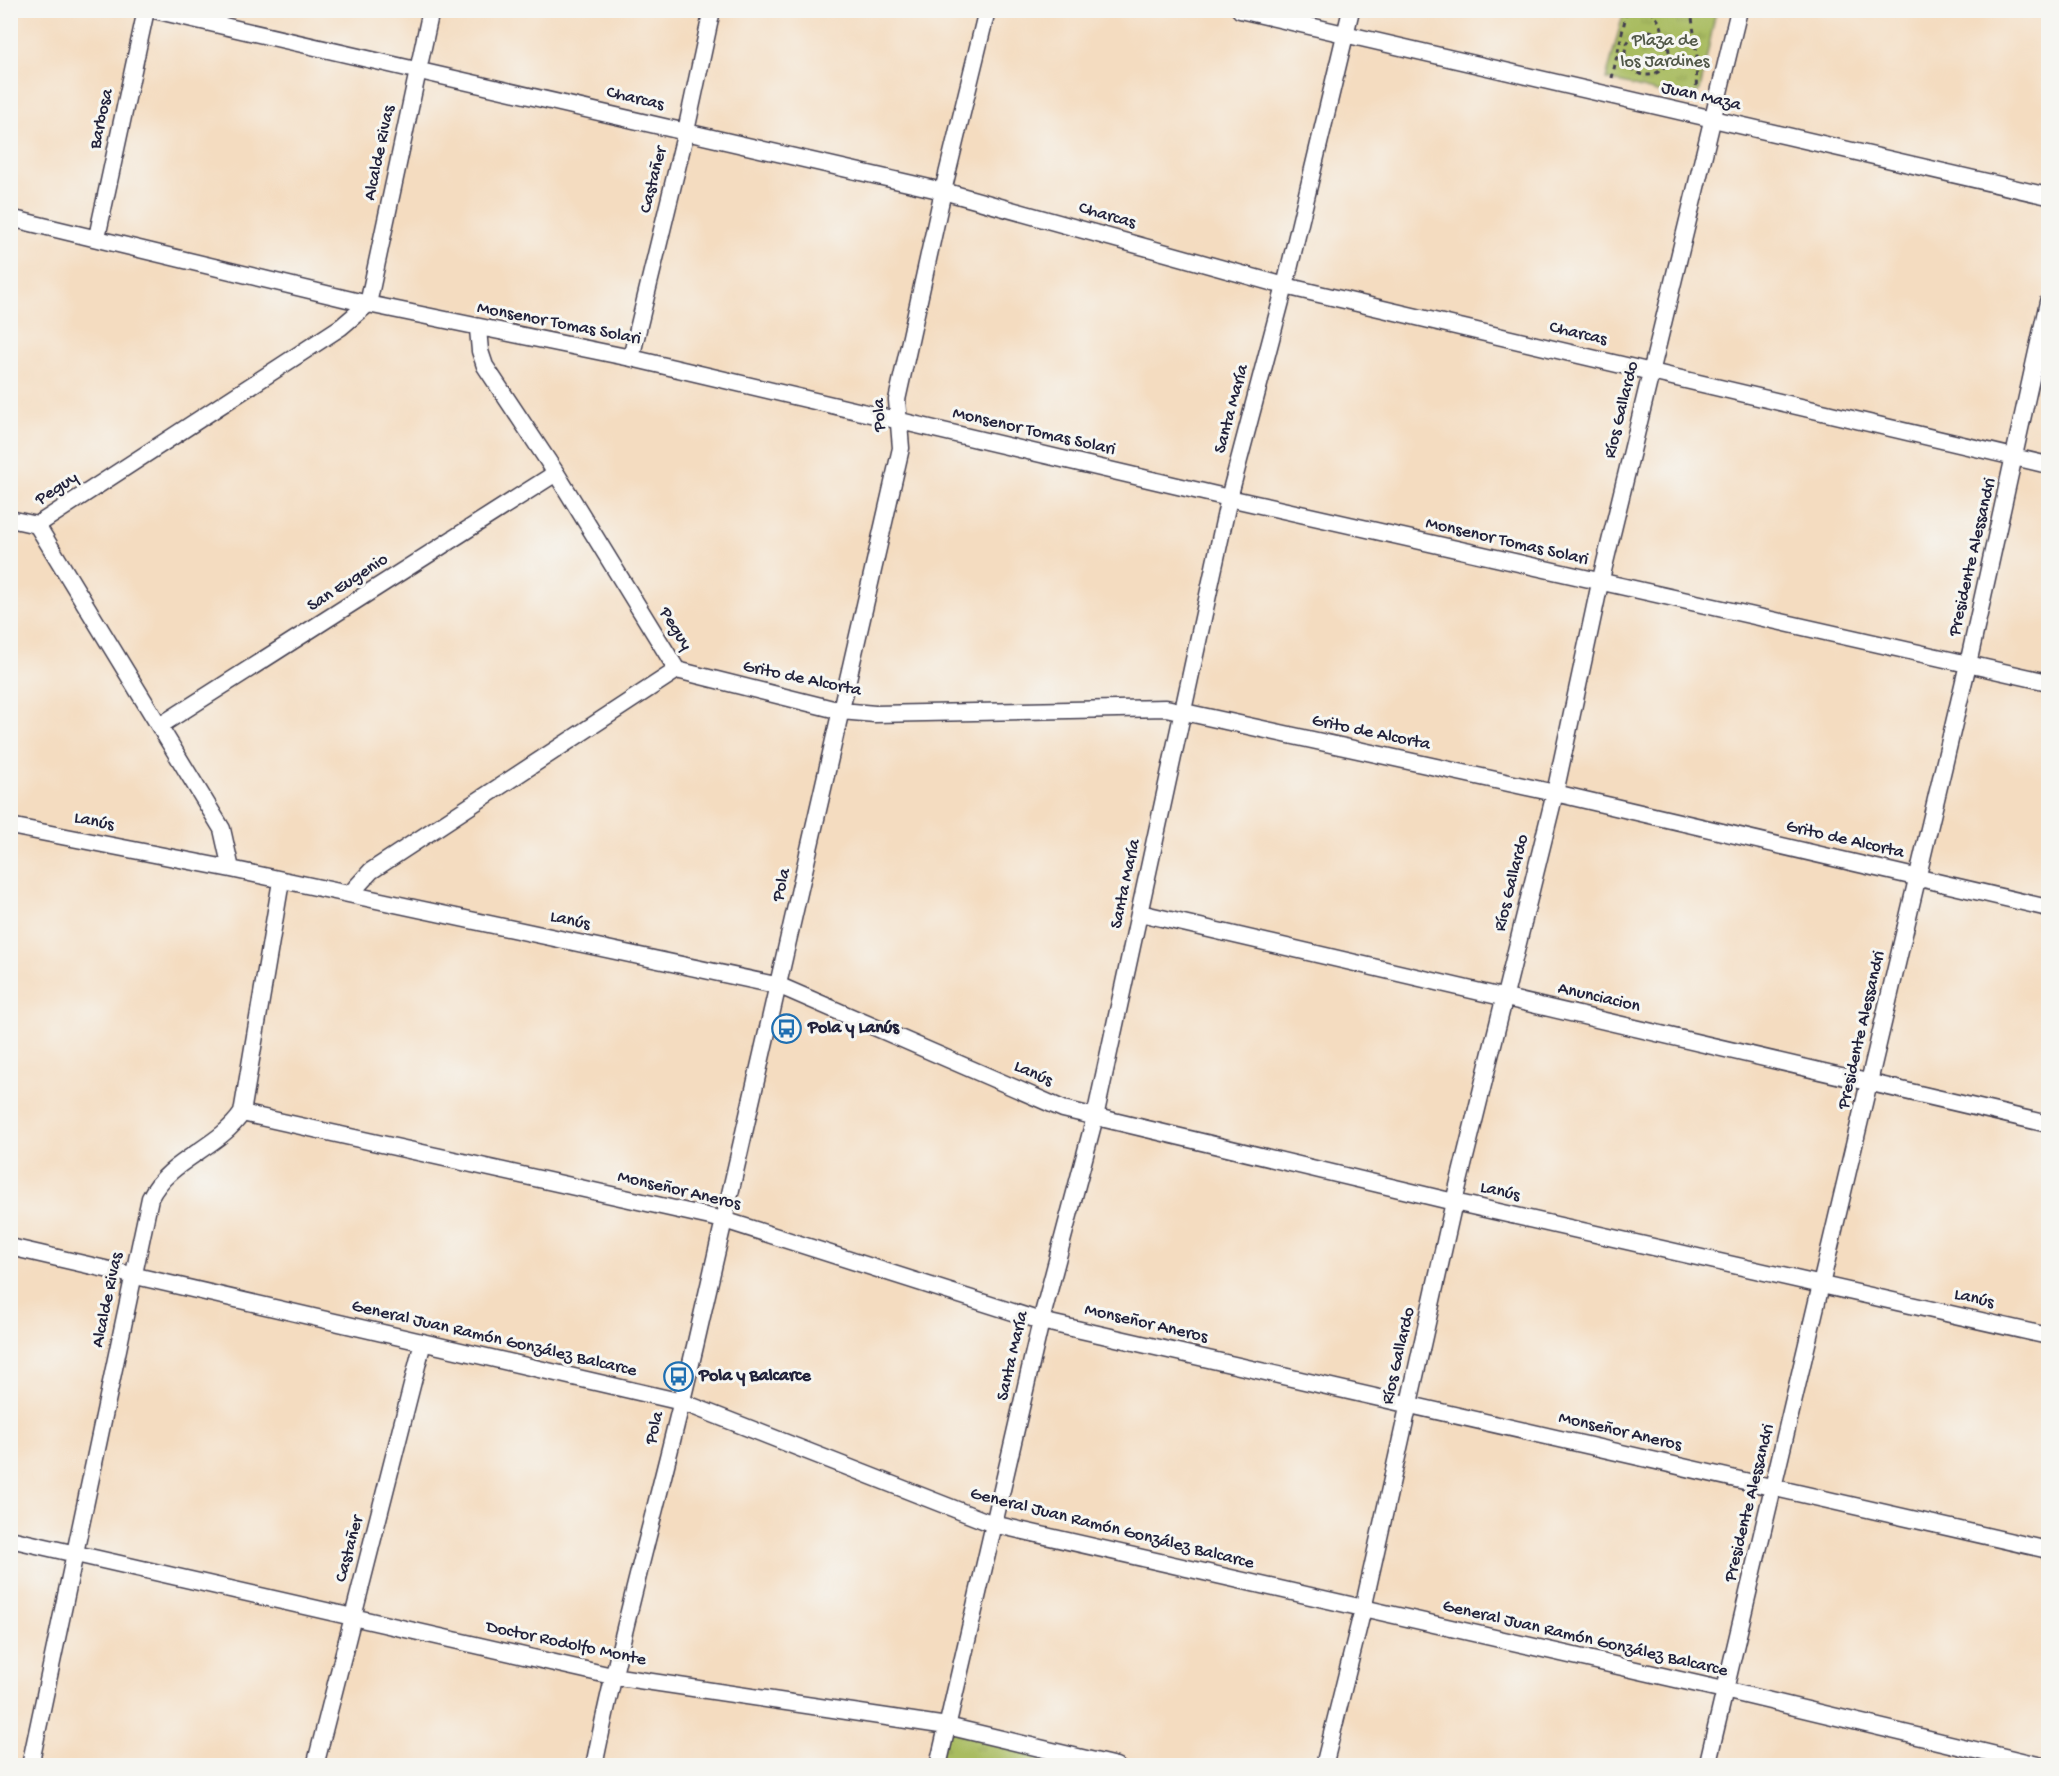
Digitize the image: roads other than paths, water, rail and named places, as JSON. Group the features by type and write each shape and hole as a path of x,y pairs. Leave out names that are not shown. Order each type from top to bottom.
{"street":[{"name":"Barbosa","path":"97,237 146,10"},
{"name":"Charcas","path":"154,10 943,191 1285,286 2049,465"},
{"name":"Alcalde Rivas","path":"368,304 431,10"},
{"name":"Castañer","path":"631,358 686,131 712,10"},
{"name":"Pola","path":"594,1766 612,1676 682,1402 780,986 901,448 897,400 943,191 987,10"},
{"name":"Juan Maza","path":"1240,10 2049,196"},
{"name":"Santa María","path":"938,1766 1041,1321 1095,1118 1229,498 1285,286 1351,10"},
{"name":"Ríos Gallardo","path":"1324,1766 1364,1609 1454,1202 1503,996 1555,793 1600,583 1739,10"},
{"name":"Monsenor Tomas Solari","path":"10,218 97,237 368,304 478,329 631,358 1600,583 2049,682"},
{"name":"Presidente Alessandri","path":"1707,1766 1823,1285 1968,664 2049,302"},
{"name":"Peguy","path":"231,869 222,829 161,725 37,525 341,327 368,304"},
{"name":"Peguy","path":"350,894 371,871 677,670 556,473 485,366 480,351 478,329"},
{"name":"San Eugenio","path":"161,725 556,473"},
{"path":"10,519 37,525"},
{"name":"Grito de Alcorta","path":"677,670 841,711 875,714 1166,708 1184,711 1555,793 2049,908"},
{"name":"Lanús","path":"10,826 231,869 780,986 1063,1109 1095,1118 1454,1202 2049,1336"},
{"path":"242,1113 281,881"},
{"name":"Anunciacion","path":"1140,913 2049,1124"},
{"name":"Alcalde Rivas","path":"30,1766 133,1276 155,1189 162,1180 233,1126 242,1113"},
{"name":"Monseñor Aneros","path":"242,1113 724,1220 1041,1321 2049,1550"},
{"name":"General Juan Ramón González Balcarce","path":"10,1247 682,1402 993,1524 1724,1690 2042,1766"},
{"name":"Castañer","path":"315,1766 423,1342"},
{"name":"Doctor Rodolfo Monte","path":"10,1539 612,1676 947,1726 1116,1766"}],"place":[{"name":"Pola y Lanús","path":"787,1028"},
{"name":"Pola y Balcarce","path":"678,1376"}],"park label":[{"name":"Plaza de los Jardines","path":"1665,51"}]}
